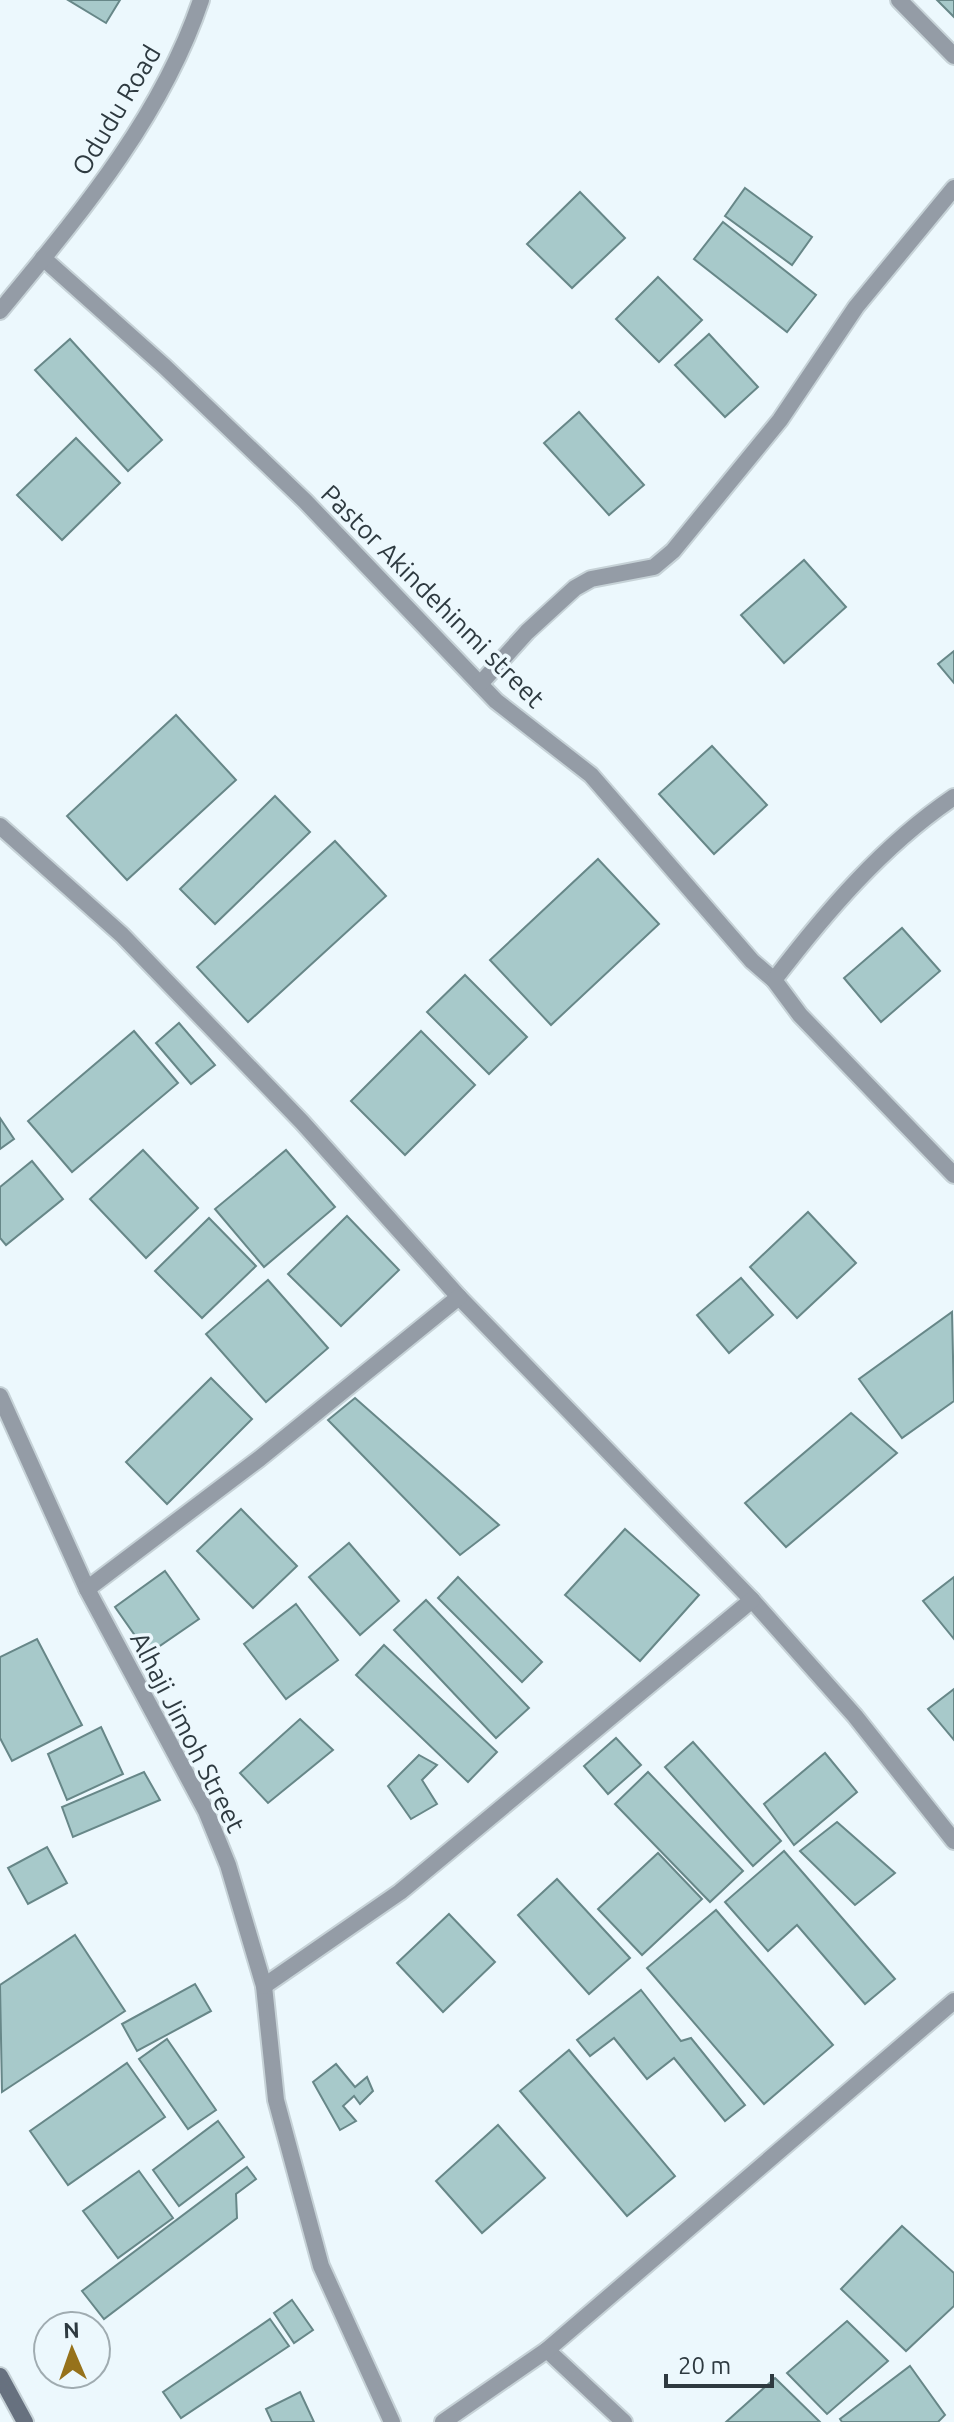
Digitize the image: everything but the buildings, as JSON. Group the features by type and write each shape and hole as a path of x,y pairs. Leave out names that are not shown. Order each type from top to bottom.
{"main road":[{"path":"0,2376 25,2422"}],"street":[{"name":"Odudu Road","path":"0,311 120,161 189,36 201,0"},
{"path":"899,0 954,56"},
{"path":"480,684 527,632 575,588 591,579 654,567 673,551 780,420 856,307 954,188"},
{"name":"Pastor Akindehinmi street","path":"43,258 165,367 305,501 518,721 560,747 591,775 752,961 774,980 800,1015 954,1175"},
{"path":"774,980 812,931 910,827 954,797"},
{"path":"0,826 147,960 302,1122 459,1297 752,1600 855,1716 954,1841"},
{"path":"87,1589 259,1459 459,1297"},
{"name":"Alhaji Jimoh Street","path":"0,1396 87,1589 206,1811 228,1865 264,1986 276,2100 317,2251 392,2422"},
{"path":"264,1986 400,1892 752,1600"},
{"path":"443,2422 547,2350 954,2001"},
{"path":"547,2350 624,2422"}]}
